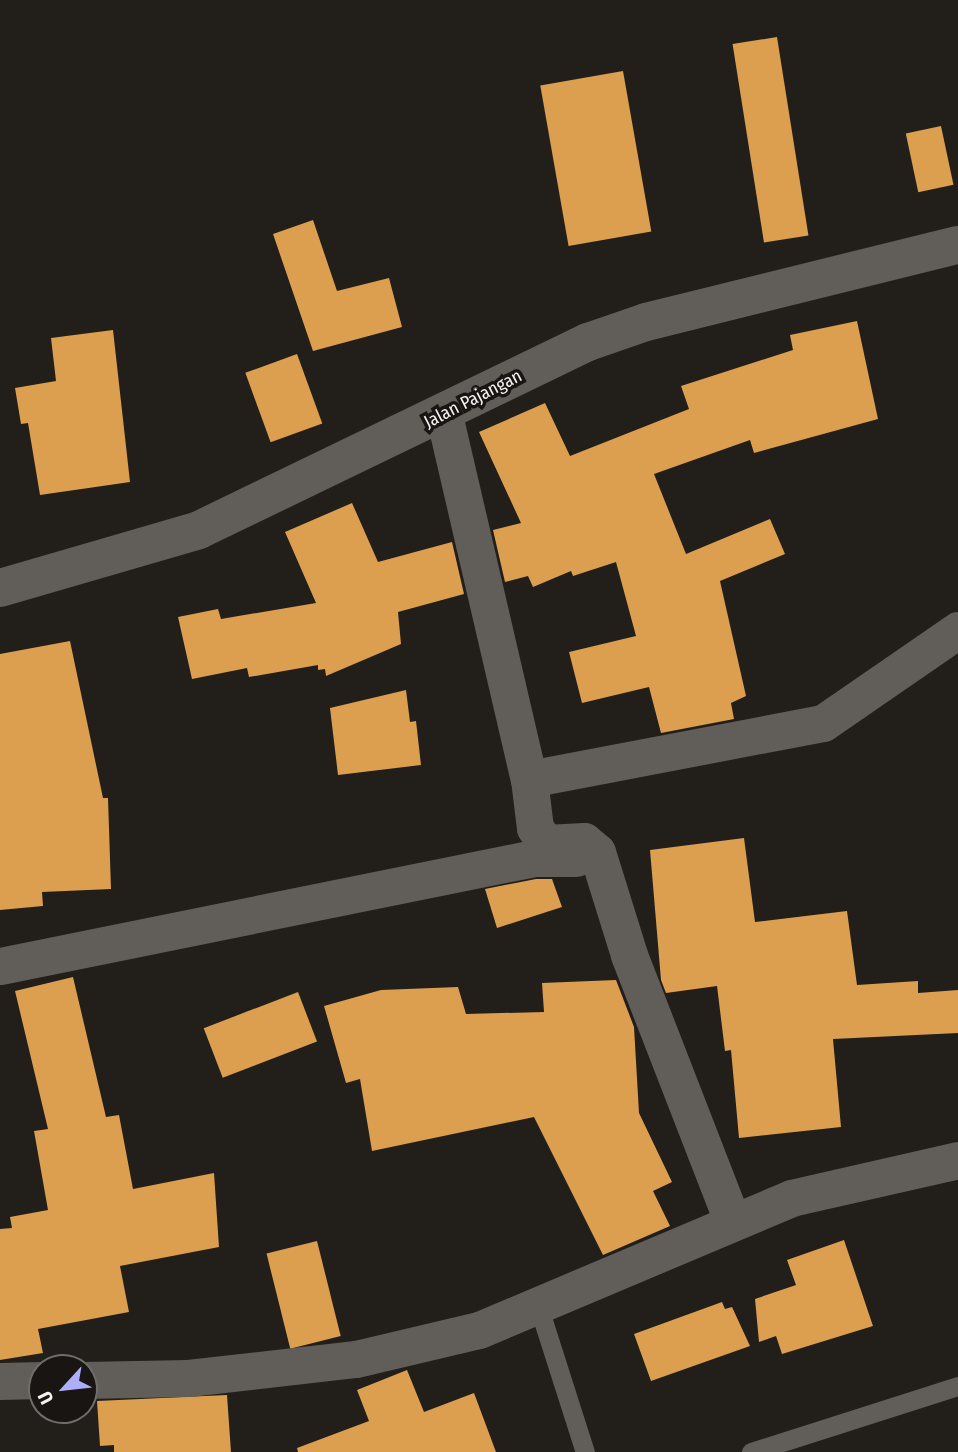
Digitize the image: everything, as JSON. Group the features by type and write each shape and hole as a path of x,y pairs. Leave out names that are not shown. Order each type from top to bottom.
{"main road":[{"name":"Jalan Pajangan","path":"0,588 199,530 444,415 577,347 646,322 958,245"}],"street":[{"path":"444,415 529,779 540,839 554,845 584,841 592,845 601,860 629,955 732,1220"},
{"path":"529,779 823,723 958,630"},
{"path":"0,966 534,858 601,860"},
{"path":"98,1380 188,1378 356,1359 479,1330 732,1220 791,1198 958,1160"},
{"path":"0,1381 28,1380"}],"lane":[{"path":"538,1305 585,1452"},
{"path":"751,1452 958,1386"}],"building":[{"path":"777,37 808,236 764,243 733,44"},
{"path":"623,71 651,232 569,246 540,86"},
{"path":"941,126 953,185 918,192 906,133"},
{"path":"313,220 337,291 389,278 402,327 313,351 273,234"},
{"path":"857,321 878,419 754,453 750,440 654,474 686,554 770,519 785,554 720,581 746,696 731,703 734,719 661,733 649,687 582,703 569,652 636,636 616,562 573,576 571,571 533,587 528,576 505,582 493,530 521,523 479,432 545,403 570,456 689,409 681,386 793,350 790,335"},
{"path":"113,330 130,482 40,495 28,423 21,424 15,388 56,381 51,338"},
{"path":"297,354 322,424 271,442 245,373"},
{"path":"352,503 378,562 452,542 464,594 398,612 401,644 326,676 325,669 318,670 318,665 249,677 247,668 192,679 178,617 218,609 221,619 316,603 285,532"},
{"path":"70,641 103,798 108,798 111,889 42,892 43,906 0,910 0,654"},
{"path":"406,690 410,722 416,721 421,765 338,775 330,708"},
{"path":"744,838 755,922 847,911 857,985 918,981 918,993 958,990 958,1033 833,1039 841,1127 739,1138 731,1050 725,1051 717,986 666,993 661,980 650,850"},
{"path":"536,879 552,879 562,907 497,928 485,889"},
{"path":"73,977 106,1117 119,1115 133,1189 214,1173 219,1247 120,1266 129,1312 38,1329 43,1353 0,1360 0,1229 12,1228 10,1217 48,1210 34,1131 48,1129 15,991"},
{"path":"616,980 634,1027 639,1113 672,1182 653,1191 670,1226 603,1255 534,1117 372,1151 360,1079 346,1083 324,1006 381,990 458,987 466,1014 544,1012 542,983"},
{"path":"298,992 317,1041 223,1078 204,1028"},
{"path":"844,1240 873,1326 782,1354 776,1336 759,1342 755,1299 796,1285 787,1260"},
{"path":"317,1241 341,1336 290,1349 267,1254"},
{"path":"722,1302 725,1309 732,1307 750,1346 651,1381 634,1334"},
{"path":"407,1370 424,1412 474,1393 496,1452 298,1452 297,1448 369,1421 357,1390"},
{"path":"227,1395 231,1452 114,1452 114,1445 100,1446 98,1401"}]}
